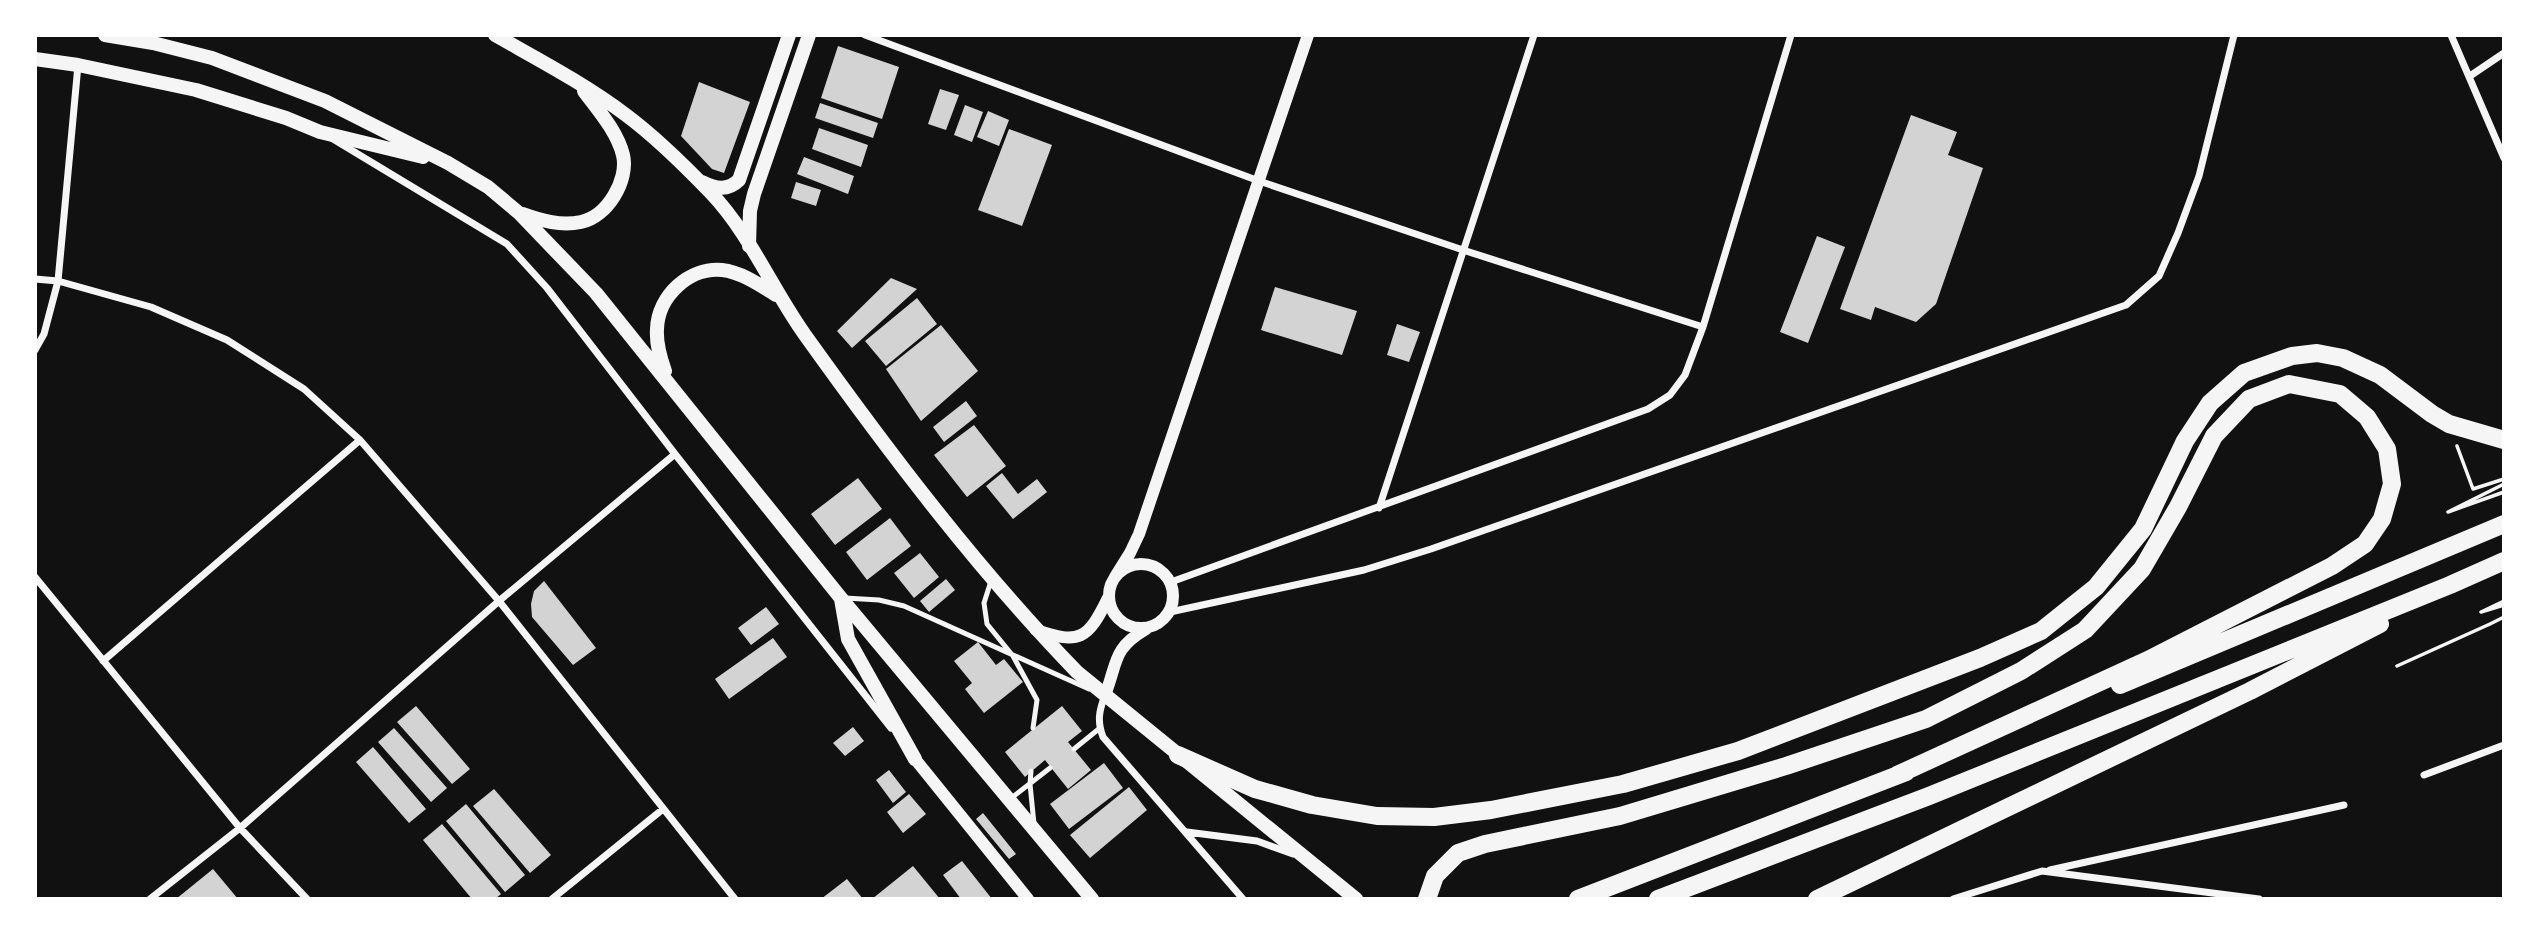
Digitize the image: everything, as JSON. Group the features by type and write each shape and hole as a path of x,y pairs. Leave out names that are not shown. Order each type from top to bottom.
{"highway":[{"path":"1178,755 1255,789 1312,805 1377,817 1434,817 1491,810 1623,784 1738,751 1980,658 2042,631 2095,587 2143,529 2185,441 2210,403 2244,373 2292,356 2317,353 2343,358 2380,376 2449,424 2504,440"},
{"path":"1427,899 1435,876 1458,853 1485,844 1620,816 1786,766 1926,719 2021,671 2085,630 2141,569 2178,508 2214,436 2249,398 2288,384 2340,394 2367,417 2387,449 2392,484 2382,519 2365,544 2332,566 2148,660 1898,775"},
{"path":"1578,899 1898,775 2226,643 2504,524"},
{"path":"1658,899 1929,796 2504,561"},
{"path":"1817,899 2250,691 2374,628 2449,585"}],"main road":[{"path":"105,35 176,49 250,72 325,101 448,163 488,187 519,213 596,293 841,597 1092,899"},
{"path":"495,35 578,82 642,128 695,177 733,221 780,298 863,414 1036,630 1077,672 1356,899"},
{"path":"695,177 711,186 732,187 739,180 789,35"},
{"path":"749,247 750,211 809,35"},
{"path":"35,59 78,65 196,90 286,118 320,132 448,163"},
{"path":"519,213 550,223 583,222 607,206 621,184 623,156 609,125 578,82"},
{"path":"669,382 658,351 657,326 664,303 680,282 699,274 722,270 754,281 780,298"},
{"path":"841,597 848,639 915,759"}],"street":[{"path":"865,35 1259,181 1703,327"},
{"path":"1036,630 1060,638 1076,638 1091,628 1139,534 1308,35"},
{"path":"1379,508 1534,35"},
{"path":"1171,582 1648,409 1670,395 1685,375 1703,327 1791,35"},
{"path":"1170,612 1364,570 1431,549 2126,305 2159,276 2178,233 2199,176 2234,35"},
{"path":"2451,35 2504,158"},
{"path":"2470,76 2504,53"},
{"path":"35,350 44,334 58,281 78,65"},
{"path":"320,132 508,244 547,288 915,759 1028,899"},
{"path":"35,279 58,281 150,307 227,340 304,389 360,440 499,601 735,899"},
{"path":"103,662 360,440"},
{"path":"150,899 240,828 499,601 675,454"},
{"path":"1139,534 1142,546 1156,567 1171,582 1173,602 1170,612 1155,626 1128,639 1116,656 1098,712 1100,728 1103,737 1243,899"},
{"path":"1115,577 1123,569 1133,565 1156,567"},
{"path":"35,577 240,828 307,899"},
{"path":"1108,598 1117,619 1125,625 1146,629"},
{"path":"2424,775 2504,745"},
{"path":"1953,899 2042,872 2344,805"},
{"path":"552,899 663,809"},
{"path":"1186,832 1257,841 1303,857"},
{"path":"2042,872 2259,899"}],"lane":[{"path":"992,578 984,603 987,624 1013,656 1037,700 1033,728"},
{"path":"841,597 879,600 904,606 1105,695"},
{"path":"1074,749 1100,728"},
{"path":"1010,799 1050,768"},
{"path":"1031,771 1035,830"}],"path":[{"path":"2449,424 2473,489 2504,482"},
{"path":"2504,482 2448,512 2504,492"},
{"path":"2504,603 2481,612 2504,603"},
{"path":"2397,666 2504,617"}],"building":[{"path":"838,46 899,67 882,119 821,98"},
{"path":"699,82 750,102 724,173 712,169 681,136"},
{"path":"940,89 959,95 946,130 928,124"},
{"path":"820,103 878,123 873,138 815,118"},
{"path":"965,105 983,112 972,142 954,135"},
{"path":"988,111 1009,120 999,146 977,137"},
{"path":"1911,115 1957,132 1948,155 1983,168 1936,304 1916,322 1875,307 1871,320 1840,309"},
{"path":"819,128 868,145 861,167 812,149"},
{"path":"1009,129 1052,145 1022,226 978,210"},
{"path":"804,157 854,176 848,194 797,174"},
{"path":"796,182 821,190 816,206 791,198"},
{"path":"1817,236 1845,247 1808,343 1780,332"},
{"path":"891,278 917,289 852,348 837,331"},
{"path":"1275,287 1357,311 1342,355 1261,330"},
{"path":"917,298 937,324 886,366 865,341"},
{"path":"1397,324 1420,332 1409,362 1387,355"},
{"path":"941,325 978,371 921,421 886,369"},
{"path":"966,401 977,416 944,442 933,427"},
{"path":"974,425 1006,466 967,497 934,455"},
{"path":"1002,473 1018,494 1037,479 1047,492 1013,519 986,486"},
{"path":"858,478 882,509 835,545 811,514"},
{"path":"890,518 911,546 867,580 846,552"},
{"path":"920,553 939,577 914,598 894,573"},
{"path":"946,579 955,590 929,612 920,601"},
{"path":"544,581 596,648 573,665 532,617 534,591"},
{"path":"766,607 779,624 751,645 738,628"},
{"path":"773,638 787,657 729,699 715,679"},
{"path":"978,642 996,665 1004,659 1023,682 984,713 965,689 972,683 954,661"},
{"path":"416,706 470,769 452,784 397,722"},
{"path":"1062,706 1082,731 1068,742 1091,770 1068,789 1045,760 1025,777 1005,752"},
{"path":"853,727 864,741 845,756 833,743"},
{"path":"394,728 447,788 431,802 378,742"},
{"path":"373,747 426,809 409,823 356,762"},
{"path":"1104,763 1123,788 1069,829 1050,804"},
{"path":"889,770 906,792 893,803 876,780"},
{"path":"1129,787 1147,810 1090,858 1070,835"},
{"path":"494,789 551,855 530,873 473,806"},
{"path":"909,794 926,814 903,833 887,812"},
{"path":"466,804 525,875 505,892 446,821"},
{"path":"983,813 1016,854 1009,859 976,819"},
{"path":"442,824 501,894 495,899 472,899 423,840"},
{"path":"962,861 992,899 961,899 943,875"},
{"path":"913,866 940,899 872,899"},
{"path":"213,869 238,899 176,899"},
{"path":"847,879 863,899 821,899"}]}
